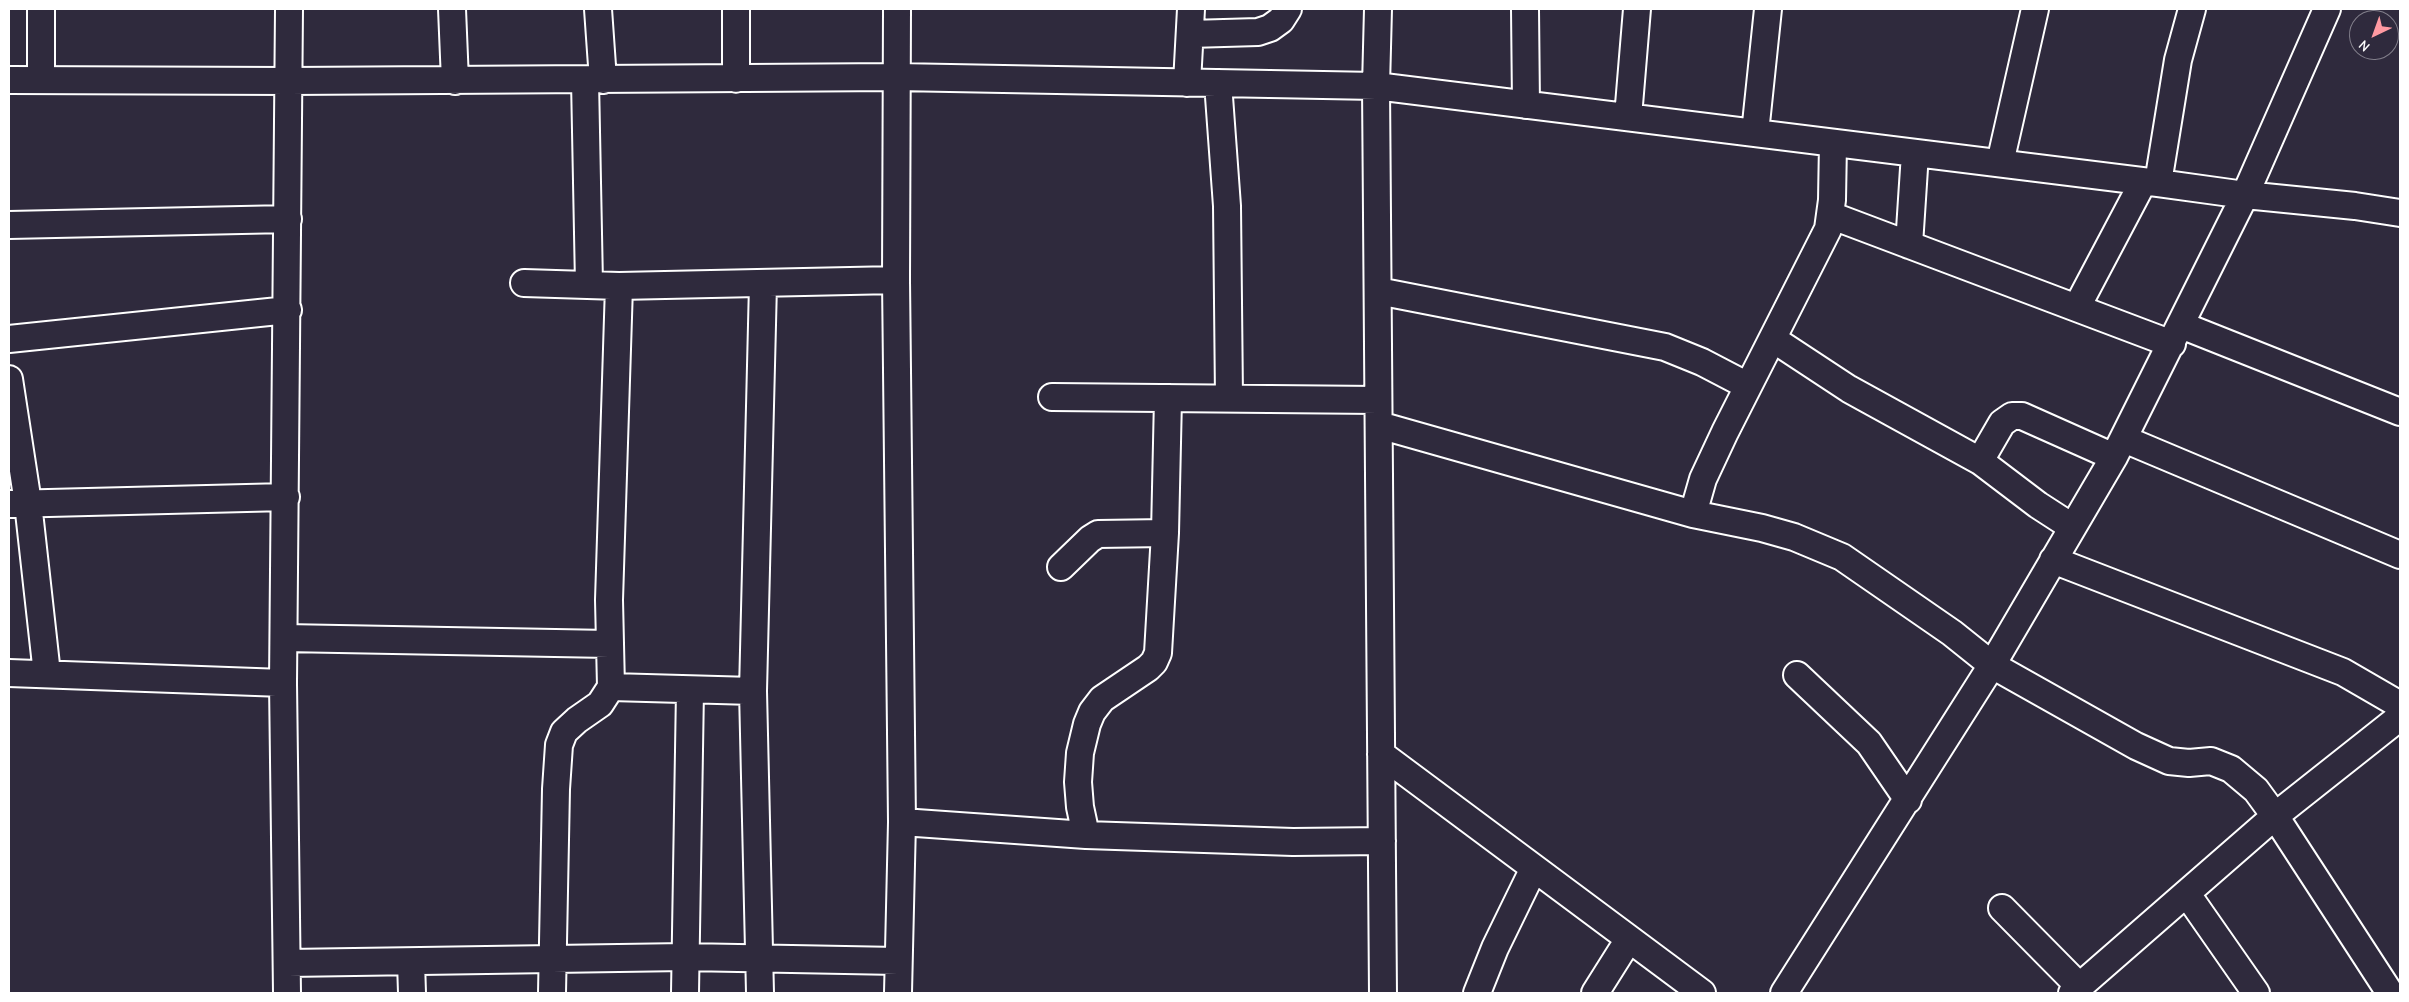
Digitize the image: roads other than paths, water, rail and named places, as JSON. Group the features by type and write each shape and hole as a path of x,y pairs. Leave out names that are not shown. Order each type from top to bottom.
{"street":[{"path":"41,9 41,80"},
{"path":"288,993 283,683 288,310 289,9"},
{"path":"452,9 454,80"},
{"path":"589,284 594,80 598,9"},
{"path":"736,9 736,78"},
{"path":"897,9 896,280 902,822 898,993"},
{"path":"1187,83 1191,9"},
{"path":"1190,34 1258,32 1270,28 1281,20 1288,9"},
{"path":"1378,9 1376,86 1383,993"},
{"path":"1524,9 1526,105"},
{"path":"1628,117 1637,9"},
{"path":"1755,133 1768,9"},
{"path":"2000,163 2035,9"},
{"path":"2077,307 2150,182 2178,60 2192,9"},
{"path":"1784,993 1992,665 2119,448 2245,195 2327,9"},
{"path":"9,80 594,80 897,77 1376,86 2400,213"},
{"path":"1218,83 1227,206 1229,398"},
{"path":"1693,514 1704,479 1748,386 1828,229 1833,143"},
{"path":"1909,245 1915,152"},
{"path":"1830,215 2077,307 2176,335 2400,412"},
{"path":"9,225 288,219"},
{"path":"524,283 619,286 896,280"},
{"path":"760,993 753,691 764,284"},
{"path":"552,993 559,745 564,732 600,704 611,687 609,644 619,286"},
{"path":"1378,291 1664,347 1702,362 1748,386"},
{"path":"9,339 288,310"},
{"path":"1773,340 1849,390 1980,461 2038,505 2072,527"},
{"path":"9,379 18,504 47,674"},
{"path":"1052,397 1378,400"},
{"path":"1086,835 1080,807 1078,782 1080,753 1087,724 1092,712 1102,699 1154,662 1158,653 1165,533 1168,398"},
{"path":"1980,461 2002,423 2012,416 2022,416 2119,448 2400,555"},
{"path":"1379,425 1693,514 1762,528 1794,537 1842,557 1952,633 1992,665 2144,750 2180,763 2211,761 2231,769 2256,790 2275,816 2390,993"},
{"path":"18,504 286,497"},
{"path":"1061,567 1090,539 1098,534 1165,533"},
{"path":"2053,560 2343,672 2400,705"},
{"path":"285,638 609,644"},
{"path":"9,673 283,683"},
{"path":"1796,676 1869,743 1908,800"},
{"path":"611,687 753,691"},
{"path":"685,993 690,690"},
{"path":"2002,908 2076,990 2275,816 2400,717"},
{"path":"1382,754 1702,993"},
{"path":"902,822 1086,835 1293,842 1382,841"},
{"path":"1477,993 1495,948 1534,868"},
{"path":"2187,894 2256,993"},
{"path":"1595,993 1629,939"},
{"path":"288,963 685,957 898,961"},
{"path":"411,962 412,993"}]}
